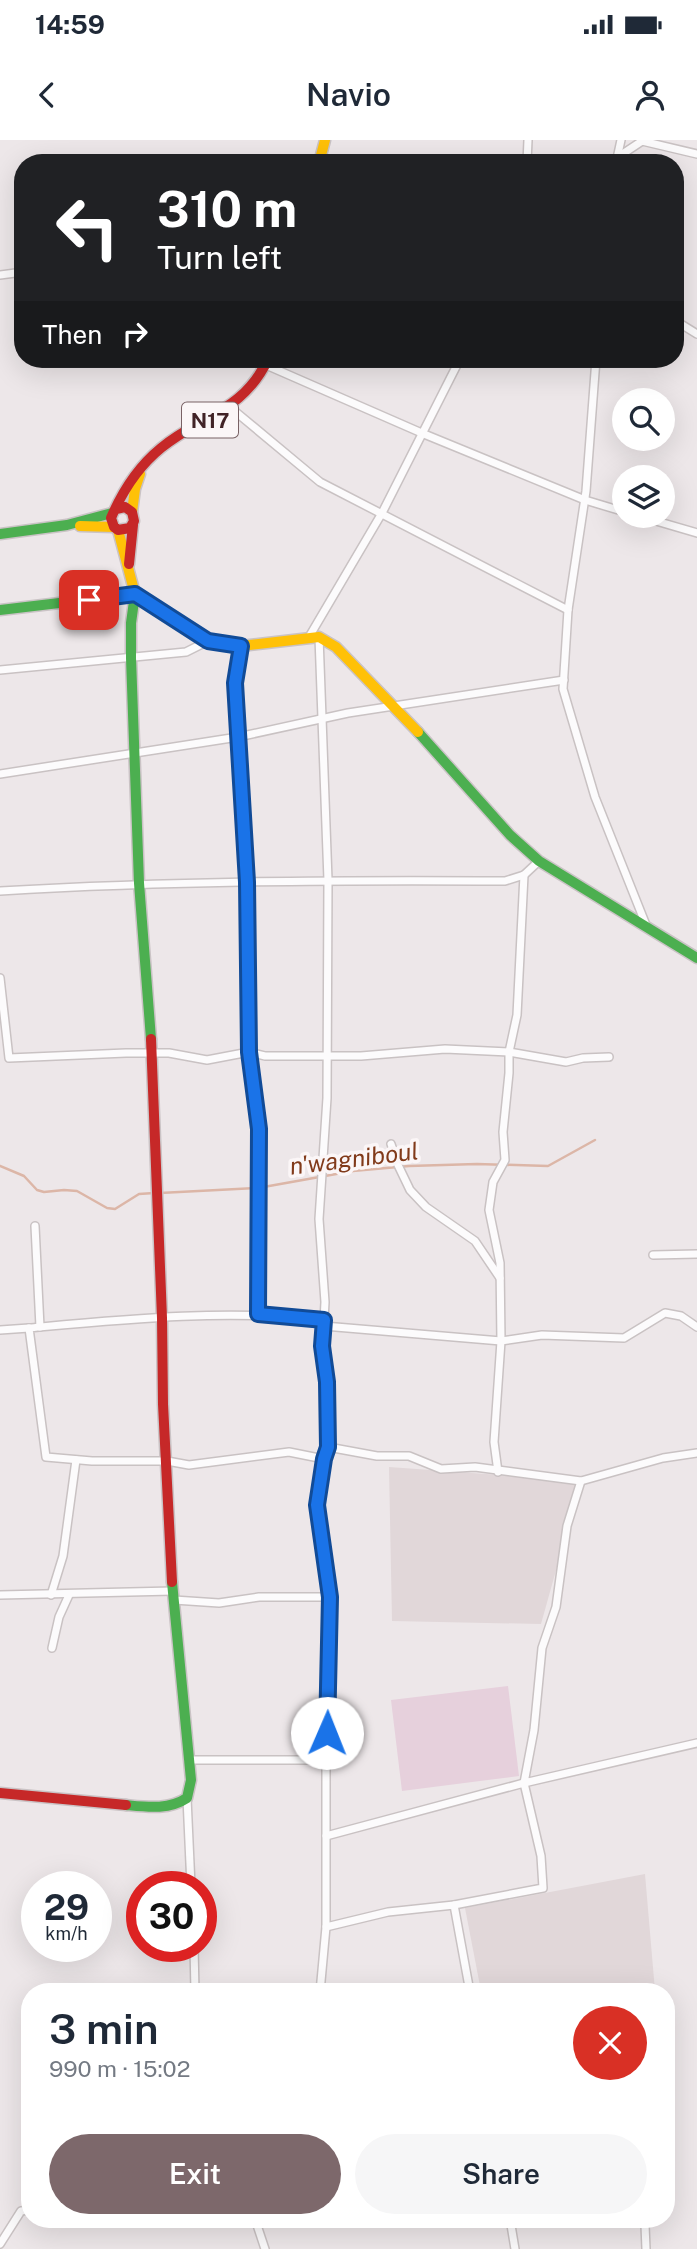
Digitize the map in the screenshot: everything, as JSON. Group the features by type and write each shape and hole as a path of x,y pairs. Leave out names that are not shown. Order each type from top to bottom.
{"street":[{"path":"624,154 642,140 697,154"},
{"name":"N17","path":"114,511 125,489 149,460 169,442 230,408 262,368"},
{"path":"280,368 424,434 585,500 612,508"},
{"path":"321,1983 326,1927 330,1597 317,1505 328,1447 327,1382 322,1346 325,1302 319,1219 327,1098 328,880 323,718 314,637 424,434 456,368"},
{"path":"595,368 585,500 568,610 563,689 595,797 646,925"},
{"path":"230,408 320,481 568,610"},
{"name":"N17","path":"132,512 141,471"},
{"path":"0,534 67,525 125,507 132,512 133,525 129,572"},
{"path":"114,511 111,518 135,594 131,623 131,658 139,883 152,1053 163,1404 174,1595 191,1780 187,1798 190,1871"},
{"path":"67,525 126,530 133,525"},
{"path":"675,527 697,533"},
{"path":"0,610 135,594 208,641 241,646 314,637 336,647 395,706 510,835 539,861 697,958"},
{"path":"0,670 186,652 208,641"},
{"path":"241,646 235,683 247,882 249,1052 259,1129 258,1314"},
{"path":"0,774 238,737 323,718 564,680"},
{"path":"0,891 139,883 505,881 524,875 539,861"},
{"path":"498,1472 494,1442 501,1341 500,1263 489,1210 493,1182 505,1160 502,1146 509,1052 517,1015 524,875"},
{"path":"0,978 4,1047 9,1058 169,1053 207,1060 249,1052 265,1056 361,1056 445,1049 509,1052 566,1062 609,1057"},
{"path":"391,1144 410,1190 421,1203 475,1241 500,1278"},
{"path":"35,1226 40,1327"},
{"path":"653,1255 697,1254"},
{"path":"0,1330 220,1314 258,1314 501,1341 542,1335 624,1338 666,1313 681,1316 697,1328"},
{"path":"29,1328 46,1457 167,1461 189,1465 289,1452 324,1459"},
{"path":"328,1447 377,1457 409,1456 441,1469 475,1467 581,1481 663,1458 697,1453"},
{"path":"51,1595 63,1556 76,1460"},
{"path":"326,1927 388,1912 454,1905 543,1888 541,1856 523,1783 534,1730 541,1648 556,1607 567,1526 581,1481"},
{"path":"0,1595 174,1595 219,1603 259,1597 330,1597"},
{"path":"52,1648 59,1617 69,1595"},
{"path":"326,1836 523,1783 697,1743"},
{"path":"188,1760 326,1760"},
{"path":"0,1793 150,1807 177,1805 187,1798"},
{"path":"454,1905 468,1983"},
{"path":"194,1962 195,1983"},
{"path":"0,2244 21,2211"},
{"path":"258,2228 265,2249"},
{"path":"512,2228 515,2249"},
{"path":"645,2228 646,2249"}],"shaded area":[{"path":"389,1467 581,1481 541,1624 392,1621"},
{"path":"508,1686 519,1776 402,1791 391,1700"},
{"path":"645,1874 654,1983 479,1983 465,1908"}],"waterway":[{"name":"n'wagniboul","path":"160,1193 258,1188 353,1171 409,1166 548,1166 595,1140"},
{"name":"n'wagniboul","path":"0,1166 24,1176 37,1190 77,1191 107,1208 115,1209 139,1194 154,1193"}],"traffic: fast":[{"path":"0,534 67,525 112,513"},
{"path":"0,610 135,594 131,623 131,658 139,883 151,1039"},
{"path":"418,732 510,835 539,861 697,958"},
{"path":"126,1805 158,1807 180,1802 187,1798 191,1780 172,1582"}],"traffic: slow":[{"path":"321,154 325,140"},
{"path":"132,512 140,474"},
{"path":"80,526 114,527"},
{"path":"118,530 135,594 208,641 241,646 319,637 336,647 418,732"}],"traffic: jam":[{"path":"116,509 125,507 132,512 134,521 130,528 118,530 111,518 120,499 138,471 176,437 234,402 263,368"},
{"path":"129,564 133,525"},
{"path":"151,1039 163,1404 172,1582"},
{"path":"0,1793 126,1805"}],"route":[{"path":"89,600 135,594 208,641 241,646 235,683 247,882 249,1052 259,1129 258,1314 324,1320 322,1346 327,1382 328,1447 317,1505 330,1597 327,1733"}]}
